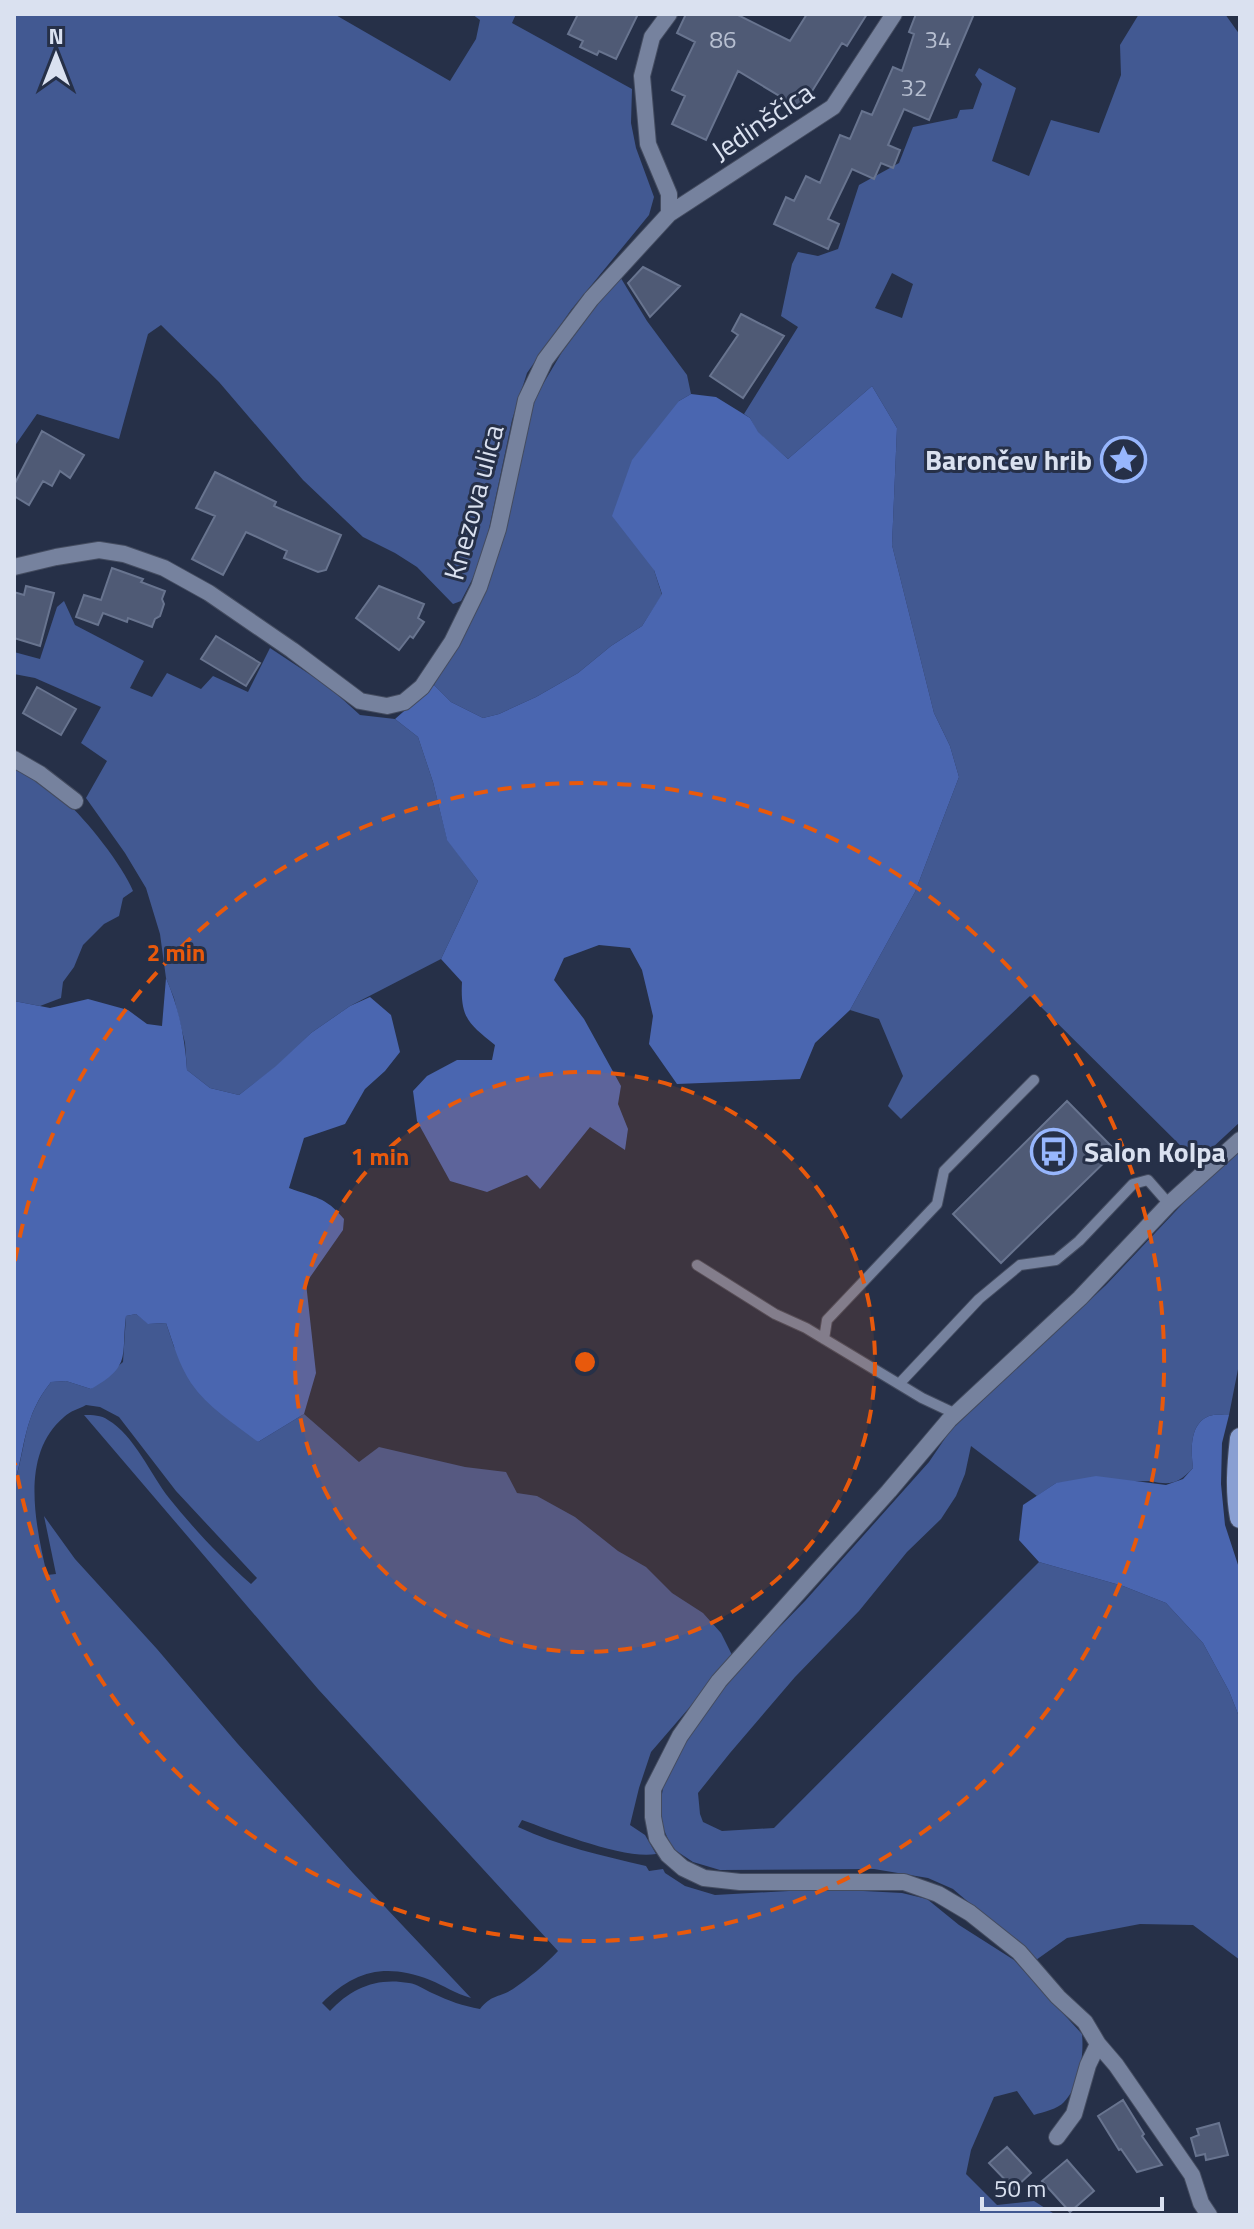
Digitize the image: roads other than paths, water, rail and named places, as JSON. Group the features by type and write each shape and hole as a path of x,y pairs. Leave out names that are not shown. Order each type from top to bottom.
{"main road":[{"path":"1240,1438 1236,1467 1240,1518"}],"street":[{"path":"669,14 652,37 642,76 648,144 669,194 669,214"},
{"name":"Jedinščica","path":"669,214 833,107 894,14"},
{"name":"Knezova ulica","path":"14,567 99,550 124,554 164,568 209,593 360,701 387,706 404,702 430,676 452,642 479,587 498,529 526,400 545,360 591,299 669,214"},
{"path":"14,759 75,801"},
{"path":"1209,2215 1201,2203 1192,2175 1085,2022 1058,1997 1019,1952 970,1913 938,1894 904,1882 740,1882 704,1878 683,1868 668,1855 657,1838 653,1789 680,1736 719,1681 956,1414 1080,1298 1169,1204 1240,1140"},
{"path":"1057,2137 1074,2114 1088,2065 1098,2044"}],"lane":[{"path":"824,1339 827,1320 937,1204 944,1171 1034,1080"},
{"path":"899,1384 979,1299 1020,1265 1056,1260 1079,1241 1133,1184 1148,1180 1169,1204"},
{"path":"697,1265 775,1314 824,1339 922,1398 956,1414"}],"place":[{"name":"Barončev hrib","path":"1123,459"},
{"name":"Salon Kolpa","path":"1053,1151"}]}
